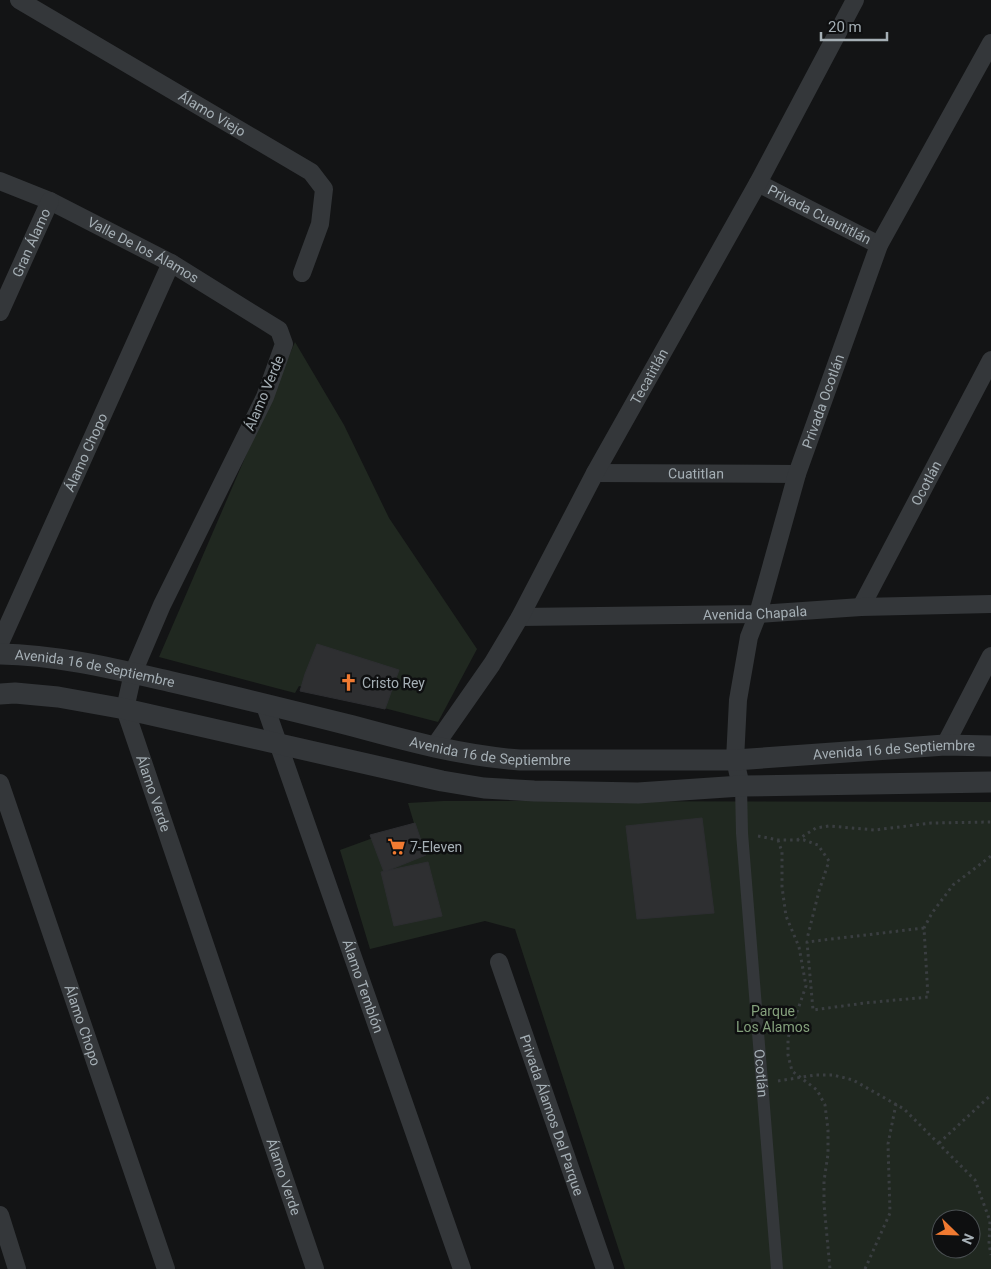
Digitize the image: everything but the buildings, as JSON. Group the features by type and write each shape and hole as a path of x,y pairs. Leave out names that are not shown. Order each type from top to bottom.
{"street":[{"name":"Álamo Viejo","path":"19,0 311,172 324,189 320,224 302,273"},
{"name":"Tecatitlán","path":"434,747 492,664 520,617 595,473 758,183 855,0"},
{"name":"Privada Ocotlán","path":"741,786 735,760 738,700 749,637 758,614 797,474 880,245 991,43"},
{"name":"Valle De los Álamos","path":"0,181 50,201 171,262 280,330"},
{"name":"Privada Cuautitlán","path":"758,183 880,245"},
{"name":"Gran Álamo","path":"0,312 50,201"},
{"name":"Álamo Chopo","path":"0,643 171,262"},
{"name":"Álamo Verde","path":"280,330 284,344 265,398 162,604 133,673 125,709 315,1269"},
{"name":"Ocotlán","path":"862,607 991,360"},
{"name":"Cuatitlan","path":"595,473 797,474"},
{"name":"Avenida Chapala","path":"520,617 758,614 862,607 991,604"},
{"name":"Avenida 16 de Septiembre","path":"0,654 33,655 133,673 434,747 496,758 520,760 735,760 945,745 991,746"},
{"path":"945,745 991,656"},
{"path":"0,694 15,693 58,697 125,709 277,745 442,781 484,788 638,793 741,786 991,782"},
{"name":"Álamo Temblón","path":"264,704 462,1269"},
{"name":"Álamo Chopo","path":"0,782 166,1269"},
{"name":"Ocotlán","path":"741,786 742,833 777,1269"},
{"name":"Privada Álamos Del Parque","path":"499,962 605,1269"},
{"path":"0,1215 17,1269"}],"path":[{"path":"798,840 816,828 829,826 875,830 931,823 991,822"},
{"path":"742,833 778,840 804,840 818,845 829,861 819,891 807,940"},
{"path":"778,840 782,852 782,887 786,916 798,947 806,986 788,1038 788,1055 792,1071 818,1090 825,1105 828,1154 824,1181 824,1204 830,1269"},
{"path":"924,928 807,942 813,1010 865,1002 928,997 924,928 932,913 953,885 991,856"},
{"path":"763,1083 815,1075 834,1075 853,1080 904,1108 975,1180 990,1221 989,1244 991,1255"},
{"path":"940,1143 991,1095"},
{"path":"865,1269 890,1213 888,1144 896,1104"}],"green space":[{"path":"295,342 344,425 389,518 477,649 438,722 299,686 295,693 159,657"},
{"name":"Parque Los Alamos","path":"443,801 991,802 991,1269 625,1269 515,929 485,921 370,949 340,850 414,823 408,803"}],"place":[{"name":"Cristo Rey","path":"348,683"},
{"name":"7-Eleven","path":"396,847"}]}
